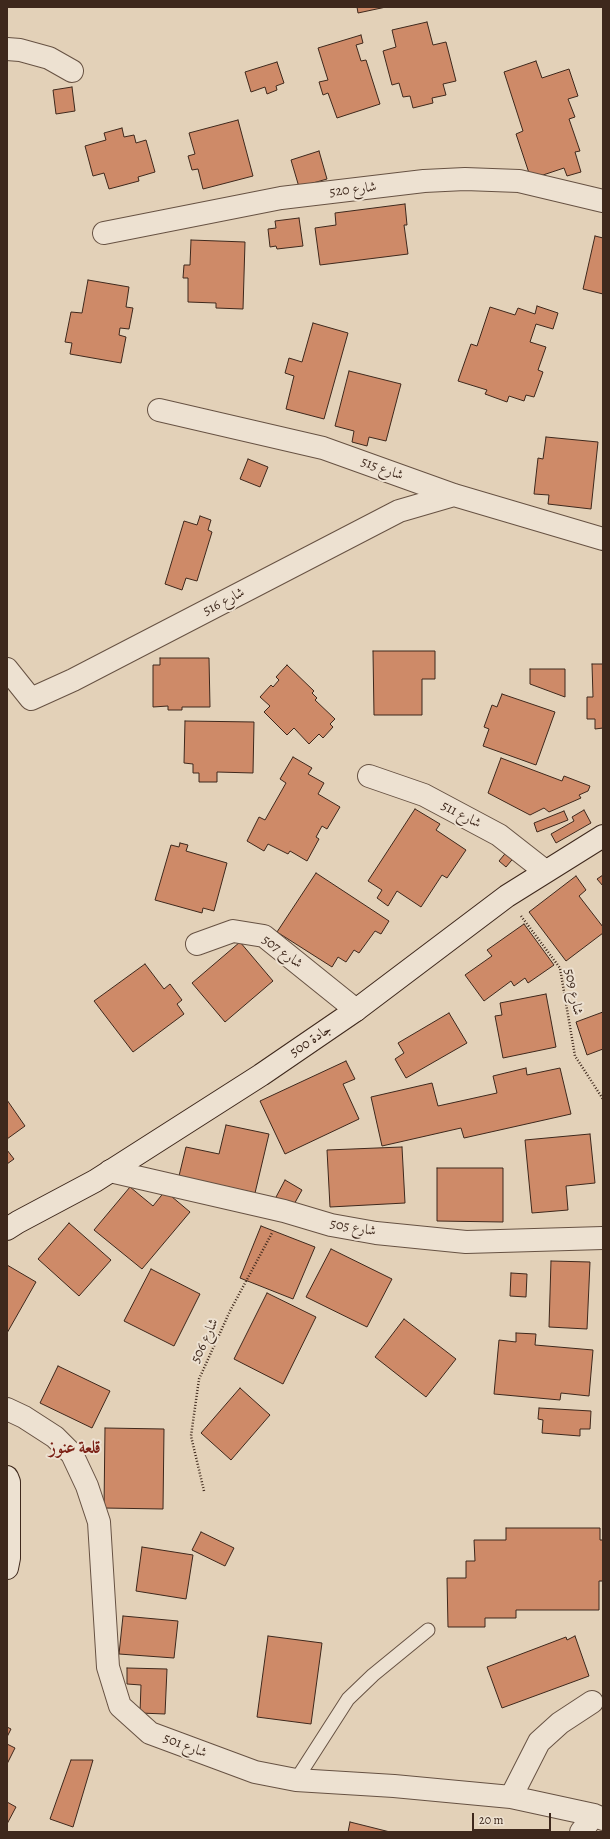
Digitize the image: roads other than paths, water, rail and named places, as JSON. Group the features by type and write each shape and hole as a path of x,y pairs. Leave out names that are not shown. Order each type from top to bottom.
{"street":[{"path":"7,49 20,50 49,58 72,71"},
{"name":"شارع 520","path":"104,233 281,198 424,181 519,181 603,201"},
{"name":"شارع 515","path":"159,410 323,448 454,495 603,539"},
{"name":"شارع 516","path":"7,669 31,699 73,680 399,511 454,495"},
{"name":"شارع 511","path":"369,776 424,795 493,832 545,871"},
{"name":"جادة 500","path":"7,1229 95,1181 261,1075 356,1010 507,896 603,836"},
{"name":"شارع 507","path":"197,944 233,931 264,936 356,1010"},
{"name":"شارع 505","path":"110,1171 284,1211 331,1225 376,1233 466,1242 603,1238"},
{"name":"شارع 501","path":"7,1409 24,1417 55,1437 72,1454 87,1486 99,1522 108,1667 120,1706 150,1733 256,1772 296,1780 394,1786 511,1797 599,1816"},
{"path":"7,1477 9,1482 9,1558 7,1568"},
{"path":"511,1797 539,1742 560,1723 592,1702"},
{"path":"581,1832 599,1816"}],"lane":[{"path":"296,1780 348,1699 428,1630"}],"district":[{"name":"قلعة عنوز","path":"75,1449"}]}
